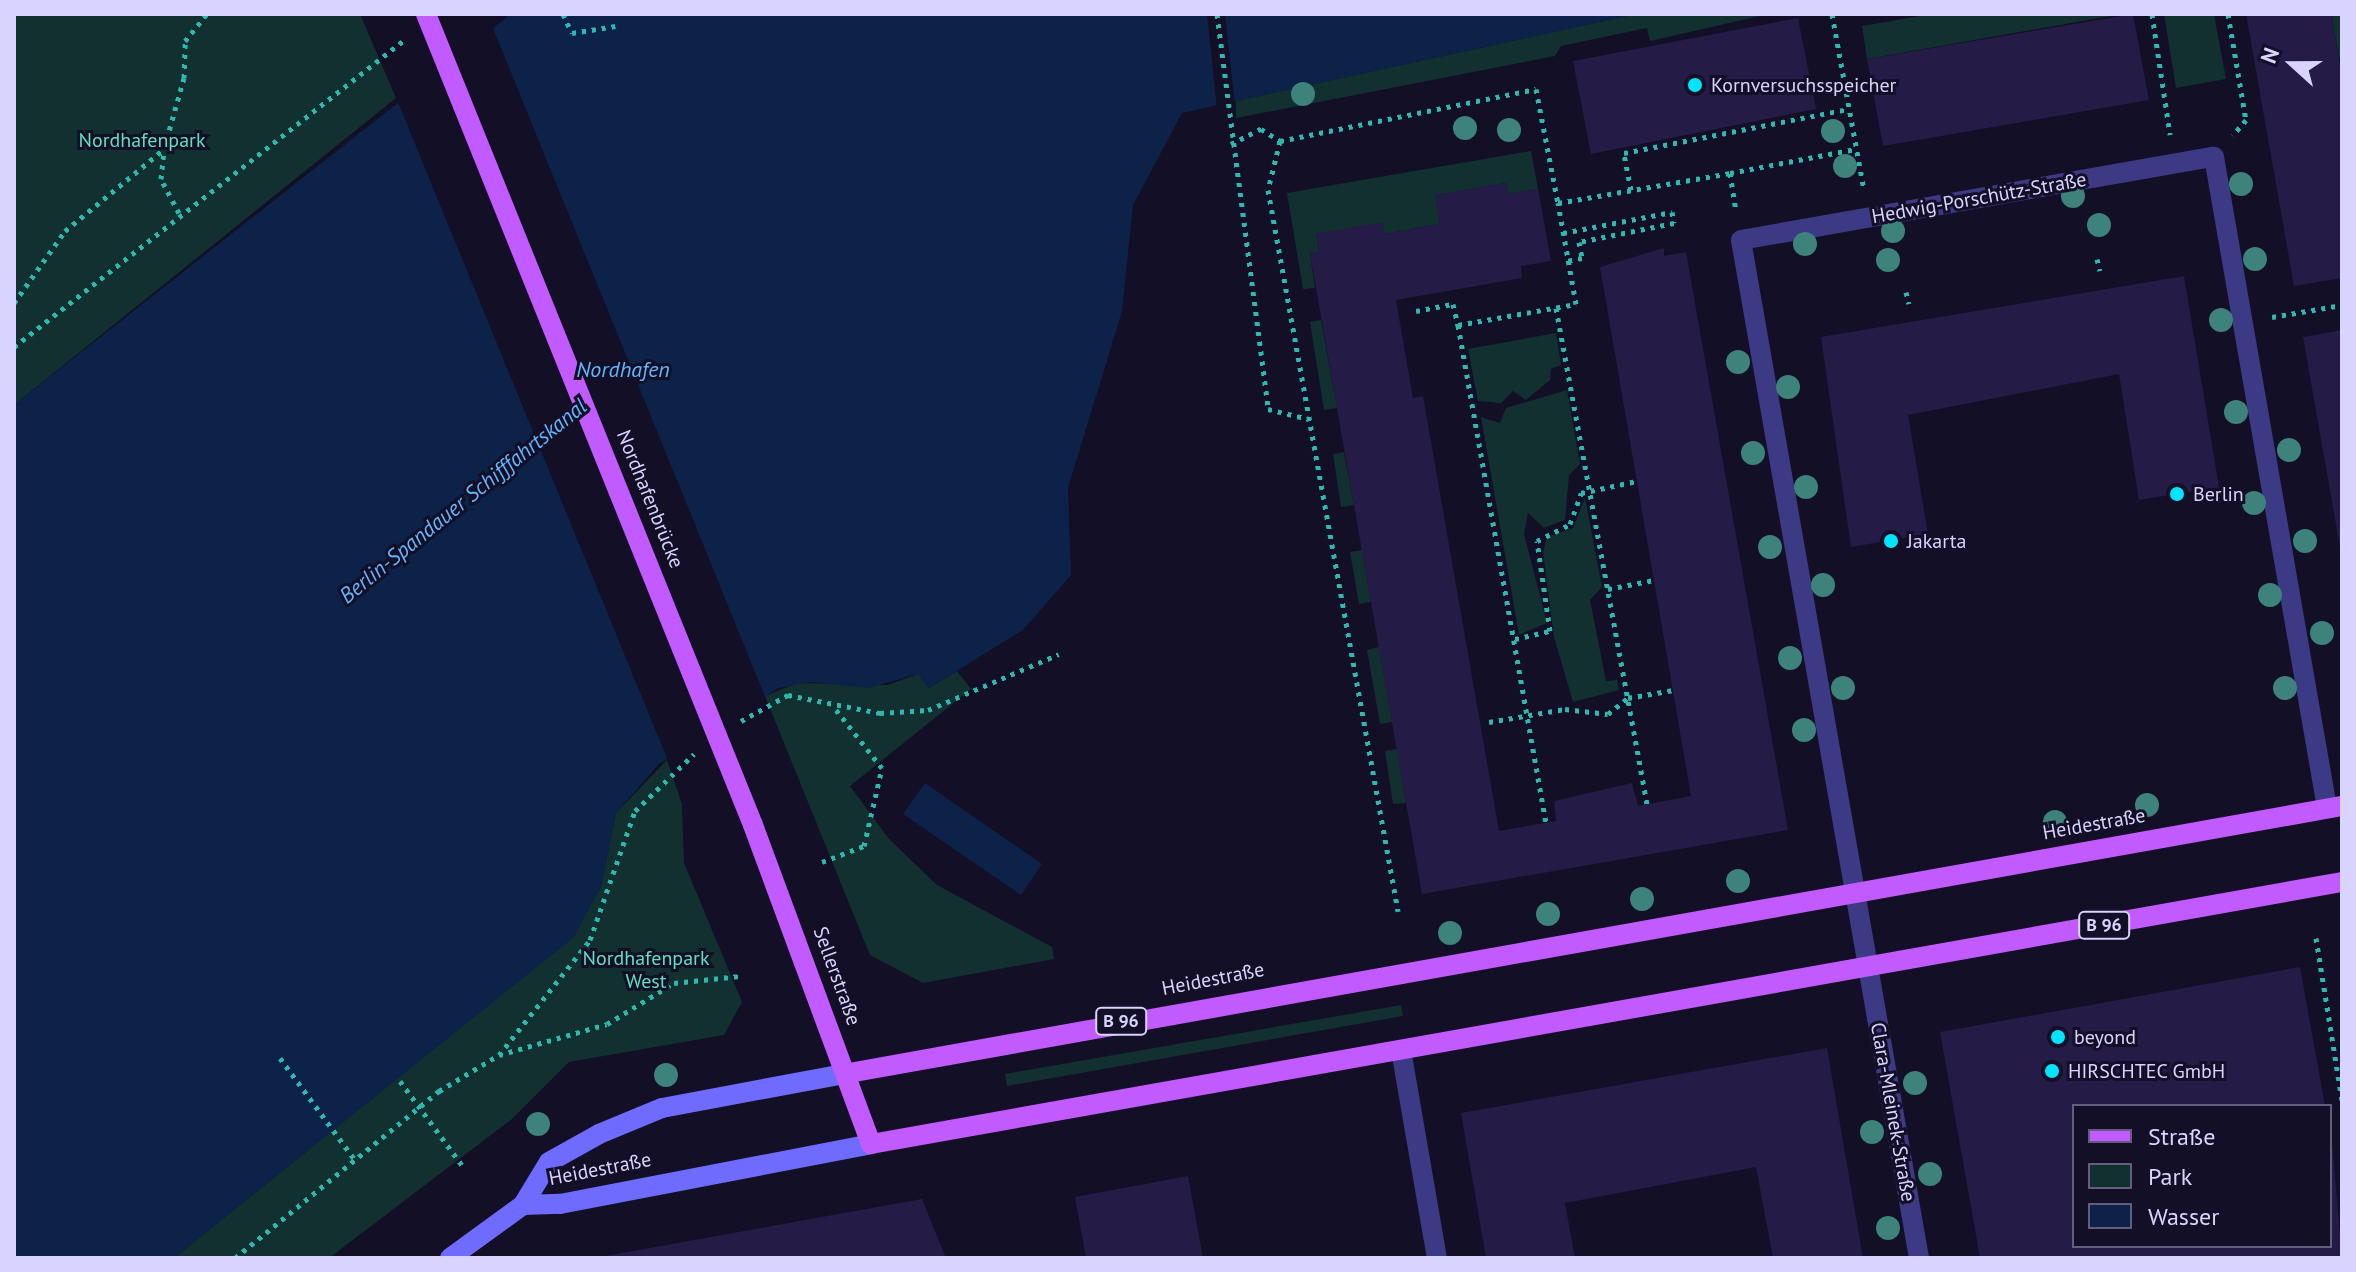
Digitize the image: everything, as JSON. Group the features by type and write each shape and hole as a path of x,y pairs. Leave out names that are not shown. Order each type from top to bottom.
{"main road":[{"name":"Nordhafenbrücke","path":"426,14 753,825"},
{"name":"Heidestraße","path":"450,1258 523,1205 549,1162 662,1108 1853,889 2335,807"},
{"name":"Sellerstraße","path":"753,825 849,1073 871,1144"},
{"name":"Heidestraße","path":"523,1205 560,1204 871,1144 2342,882"}],"street":[{"name":"Hedwig-Porschütz-Straße","path":"1741,240 2214,157"},
{"path":"2214,157 2335,807"},
{"path":"1741,240 1867,967"},
{"name":"Clara-Mleinek-Straße","path":"1867,967 1919,1258"},
{"path":"1401,1050 1437,1258"}],"path":[{"path":"179,213 161,179 164,149 184,78 185,41 207,14"},
{"path":"563,14 572,33 615,26"},
{"path":"1217,14 1231,144 1268,409 1309,419"},
{"path":"1832,14 1869,217"},
{"path":"2152,14 2175,164"},
{"path":"2214,157 2246,120 2228,14"},
{"path":"14,347 179,213 377,62"},
{"path":"1231,144 1261,129 1280,141 1536,89 1576,304 1458,325"},
{"path":"1631,190 1624,153 1848,109"},
{"path":"1280,141 1268,190 1398,911"},
{"path":"14,303 65,231 164,149"},
{"path":"1558,203 1856,149"},
{"path":"1730,173 1741,240"},
{"path":"1563,233 1672,212 1674,223 1579,242 1582,258 1567,261"},
{"path":"2097,259 2100,271"},
{"path":"1906,292 1909,304"},
{"path":"1416,311 1453,304 1546,823"},
{"path":"2305,311 2342,305"},
{"path":"1556,308 1647,804"},
{"path":"1515,639 1550,631 1537,541 1570,524 1581,493 1637,481"},
{"path":"1608,589 1654,580"},
{"path":"770,700 788,695 832,705 928,710 1059,654"},
{"path":"1489,722 1529,715 1608,714 1628,698 1673,690"},
{"path":"822,862 864,846 882,768 832,705"},
{"path":"499,1055 590,940 635,811 672,770"},
{"path":"2316,938 2342,1101"},
{"path":"235,1258 419,1107 499,1055 607,1024 674,983 740,976"},
{"path":"280,1058 355,1160"},
{"path":"400,1081 462,1165"}],"green space":[{"name":"Nordhafenpark","path":"14,14 360,14 396,98 14,405"},
{"path":"1636,14 1769,14 1650,41 1647,28 1561,46 1555,56 1236,118 1236,101"},
{"path":"1932,14 2122,14 1867,59 1862,26"},
{"path":"2164,14 2214,14 2226,79 2176,88"},
{"path":"2331,14 2342,14 2342,58 2339,58"},
{"path":"1531,151 1538,189 1508,194 1506,183 1436,195 1440,224 1384,234 1382,223 1316,234 1319,252 1310,254 1315,288 1303,289 1287,193"},
{"path":"1321,320 1337,408 1324,410 1310,322"},
{"path":"1556,333 1561,365 1551,369 1550,380 1526,400 1513,391 1501,403 1478,401 1468,349"},
{"path":"1567,390 1580,464 1569,475 1565,520 1544,528 1528,513 1524,534 1547,623 1519,635 1481,417 1500,423 1506,408"},
{"path":"1344,452 1354,505 1341,507 1333,454"},
{"path":"1585,498 1602,587 1590,600 1606,681 1617,680 1619,690 1573,702 1554,637 1543,552 1547,537 1573,528"},
{"path":"1362,550 1371,602 1359,604 1350,552"},
{"path":"1379,647 1392,722 1380,724 1367,650"},
{"path":"957,671 971,689 850,786 889,839 937,885 1052,947 1054,959 923,983 870,955 765,696 797,683 888,685 918,674 929,688"},
{"path":"1397,749 1406,803 1393,804 1385,751"},
{"name":"Nordhafenpark West","path":"667,760 682,804 684,863 742,1002 724,1035 569,1062 512,1119 329,1258 174,1258 573,937 601,886 616,813"},
{"path":"1401,1005 1403,1016 1007,1086 1005,1074"}],"water":[{"name":"Nordhafen","path":"511,14 1636,14 1182,113 1133,205 1122,311 1068,488 1071,575 1023,630 929,688 918,674 868,688 811,682 778,688 659,764 616,813 601,886 574,937 174,1258 14,1258 14,405"},
{"path":"925,783 1042,864 1021,895 903,814"}],"pier":[{"path":"1207,14 1225,14 1235,105 1217,109"},
{"path":"490,21 766,699 669,763 395,95"}],"building":[{"path":"2133,14 2149,100 1883,146 1867,59"},
{"path":"2246,14 2331,14 2342,77 2342,278 2294,286"},
{"name":"Kornversuchsspeicher","path":"1798,18 1816,109 1591,154 1573,61"},
{"path":"1506,183 1508,194 1538,189 1551,261 1521,266 1522,278 1396,300 1413,398 1423,396 1499,831 1556,821 1554,801 1632,783 1638,806 1691,796 1600,267 1664,248 1664,256 1686,252 1788,830 1422,894 1310,254 1319,252 1316,234 1382,222 1384,234 1440,224 1435,195"},
{"path":"2184,276 2219,487 2139,500 2119,374 1908,415 1928,534 1851,547 1821,337"},
{"path":"2342,330 2342,547 2340,547 2303,337"},
{"path":"2300,967 2325,1104 2072,1104 2072,1248 2332,1248 2332,1143 2342,1258 1980,1258 1940,1032"},
{"path":"1827,1048 1863,1258 1773,1258 1756,1167 1565,1203 1575,1258 1486,1258 1461,1113"},
{"path":"1188,1176 1203,1258 1086,1258 1075,1197"},
{"path":"922,1199 946,1258 605,1258 605,1256"}],"place":[{"name":"Kornversuchsspeicher","path":"1695,85"},
{"name":"Berlin","path":"2177,494"},
{"name":"Jakarta","path":"1891,541"},
{"name":"beyond","path":"2058,1037"},
{"name":"HIRSCHTEC GmbH","path":"2052,1071"}],"water label":[{"name":"Berlin-Spandauer Schifffahrtskanal","path":"463,501"}]}
